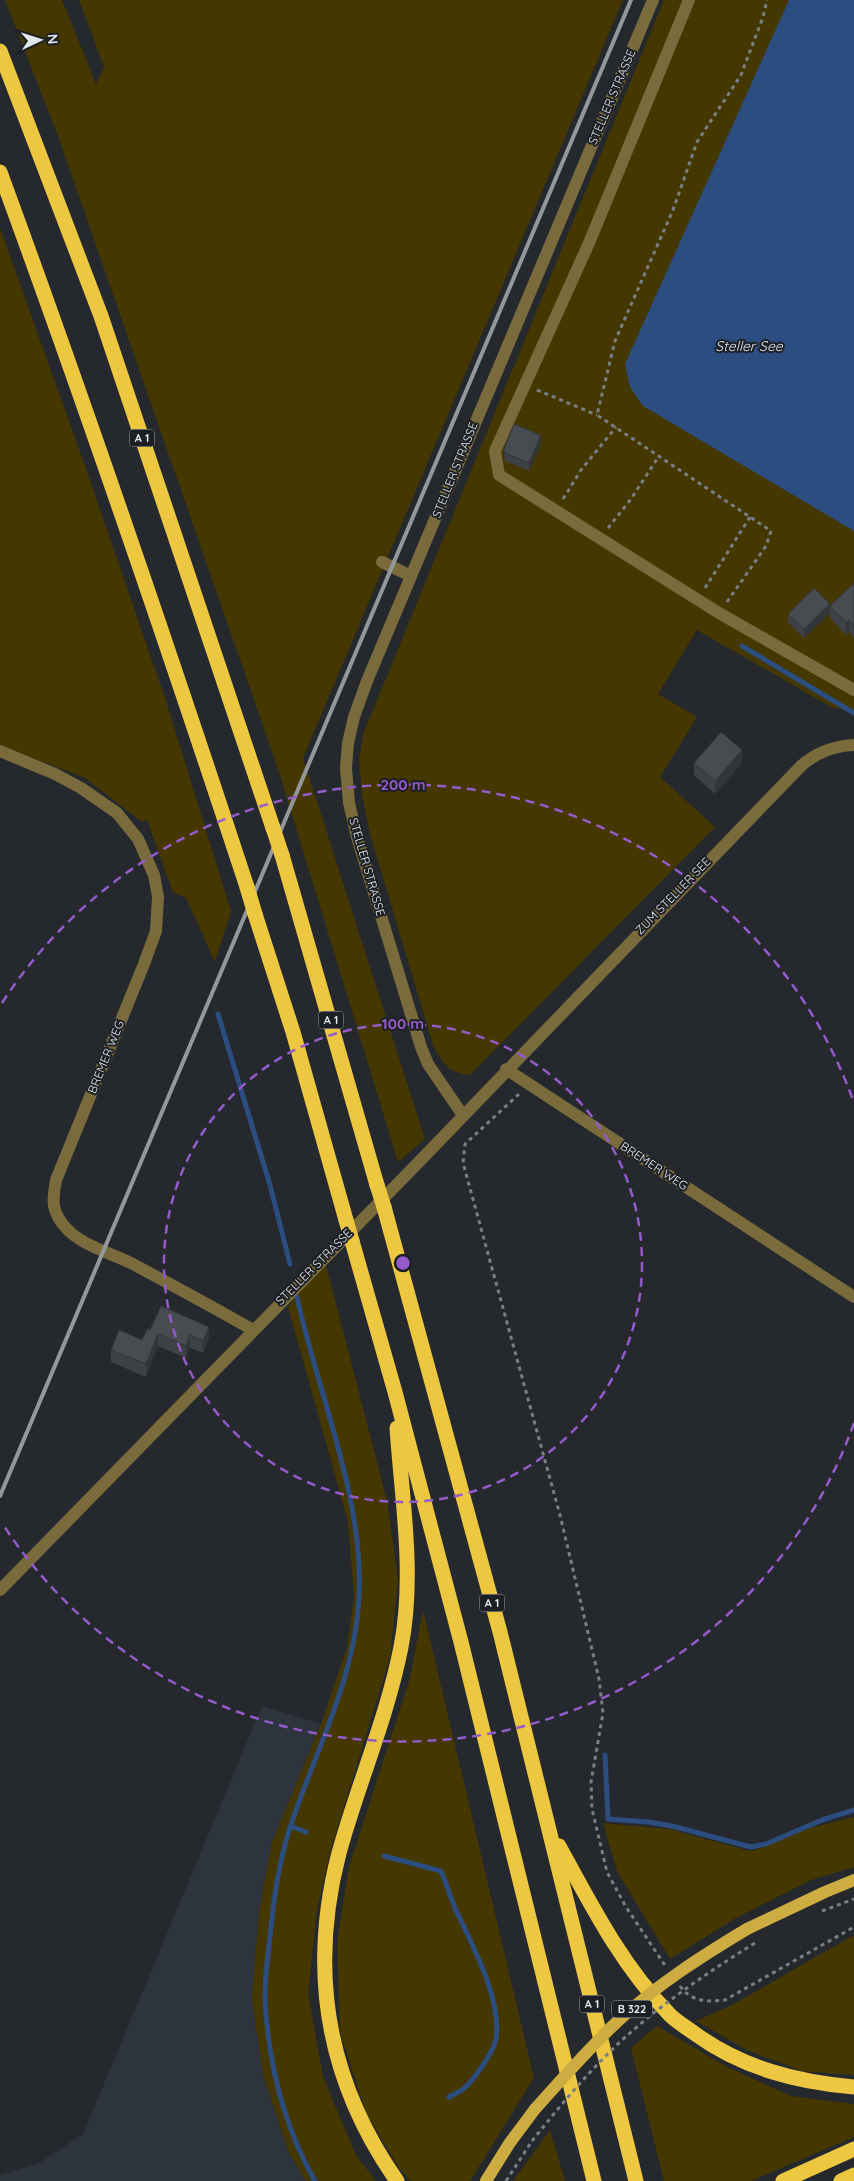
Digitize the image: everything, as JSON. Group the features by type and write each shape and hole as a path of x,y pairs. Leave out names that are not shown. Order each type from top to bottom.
{"highway":[{"name":"A 1","path":"0,51 102,316 282,855 384,1207 500,1632 636,2181"},
{"path":"0,172 59,332 164,635 293,1032 394,1392 492,1767 594,2181"},
{"path":"394,1392 407,1550 408,1588 401,1647 386,1709 340,1852 330,1890 325,1932 324,1966 326,2005 339,2068 365,2129 397,2181"},
{"path":"549,1828 587,1899 635,1976 671,2016 705,2041 739,2060 815,2084 854,2087"},
{"path":"783,2181 854,2149"},
{"path":"840,2181 854,2175"}],"main road":[{"name":"B 322","path":"486,2181 509,2144 535,2109 620,2020 665,1982 705,1954 747,1929 854,1880"}],"street":[{"name":"STELLER STRASSE","path":"0,1590 414,1167 462,1114 428,1064 421,1047 357,837 349,802 346,768 348,743 354,717 411,576 653,0"},
{"path":"689,0 589,243 495,451 499,475 719,613 854,690"},
{"path":"382,562 411,576"},
{"name":"ZUM STELLER SEE","path":"506,1070 800,766 810,758 834,746 854,744"},
{"name":"BREMER WEG","path":"0,751 55,774 117,813 138,839 154,875 158,897 156,931 56,1180 52,1200 55,1210 68,1230 86,1242 130,1263 253,1330"},
{"path":"462,1114 506,1070"},
{"name":"BREMER WEG","path":"506,1070 854,1297"}],"path":[{"path":"597,415 615,341 673,210 698,142 741,75 763,17 767,0"},
{"path":"525,385 597,415 770,531 766,546 719,613"},
{"path":"556,510 581,470 616,427"},
{"path":"600,538 631,499 659,456"},
{"path":"698,599 750,517"},
{"path":"530,1085 465,1144 463,1163 560,1515 599,1679 603,1713 591,1782 592,1809 608,1872 650,1944 670,1972"},
{"path":"816,1913 854,1899"},
{"path":"675,1979 685,1993 704,2002 725,2000 854,1927"},
{"path":"506,2181 553,2115 620,2042 696,1980 758,1941"}],"shaded area":[{"path":"5,0 62,0 96,84 104,67 79,0 623,0 303,758 425,1139 398,1162 279,772 58,136"},
{"path":"664,0 854,0 854,710 833,708 697,630 658,694 697,717 660,777 715,827 470,1075 463,1074 449,1067 434,1048 370,834 362,794 359,759 364,732"},
{"path":"0,228 166,701 231,911 215,962 186,898 173,892 147,820 142,822 85,778 0,745"},
{"path":"326,1265 387,1501 398,1579 390,1657 331,1849 317,1909 308,1993 323,2077 356,2155 376,2181 306,2181 289,2153 263,2074 252,1999 259,1912 272,1842 321,1724 347,1648 354,1596 348,1522 288,1307 301,1288"},
{"path":"423,1610 534,2078 470,2181 411,2181 399,2168 366,2113 340,2032 337,1942 349,1867 410,1678"},
{"path":"262,1706 321,1724 272,1842 259,1912 252,1999 263,2074 289,2153 306,2181 0,2181 0,2175 39,2163 83,2134"},
{"path":"854,1817 854,1867 811,1880 736,1918 670,1959 617,1871 603,1823 669,1829 750,1851 767,1846 798,1831"},
{"path":"854,1935 854,2075 802,2071 747,2050 696,2021 732,2005"},
{"path":"657,2026 729,2068 791,2096 854,2104 854,2137 751,2181 664,2181 631,2048"},
{"path":"550,2130 565,2181 513,2181"}],"water":[{"name":"Steller See","path":"789,0 854,0 854,531 643,406 630,387 625,364"}],"building":[{"path":"514,424 541,435 529,463 505,453 504,449"},
{"path":"854,583 854,626 849,620 846,622 830,606"},
{"path":"814,588 830,604 804,629 788,614"},
{"path":"721,732 742,750 715,781 694,763"},
{"path":"161,1306 209,1327 203,1341 190,1335 186,1346 158,1334 146,1364 111,1350 119,1330 142,1340 147,1329 150,1330"}],"waterway":[{"path":"742,646 854,713"},
{"path":"218,1014 270,1185 290,1264"},
{"path":"297,1297 347,1484 359,1559 359,1597 350,1659 285,1845 275,1892 265,1983 268,2037 276,2080 296,2142 315,2181"},
{"path":"605,1755 608,1819 672,1826 751,1847 766,1844 822,1820 854,1810"},
{"path":"291,1826 306,1832"},
{"path":"384,1856 441,1871 490,1989 497,2023 496,2039 477,2074 467,2086 449,2097"}],"railway":[{"path":"0,1496 631,0"}]}
